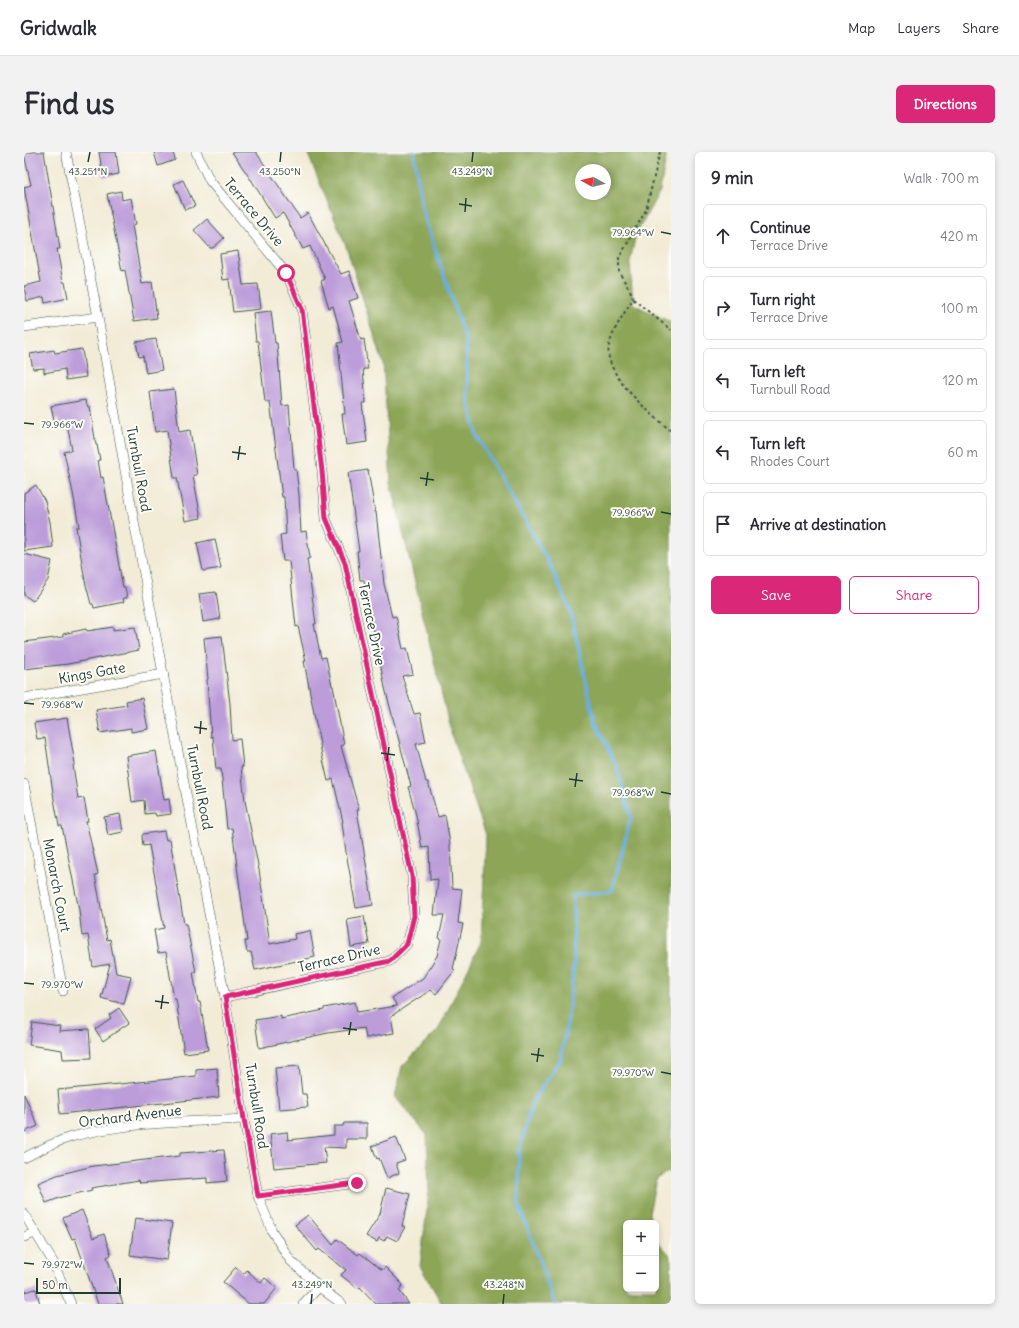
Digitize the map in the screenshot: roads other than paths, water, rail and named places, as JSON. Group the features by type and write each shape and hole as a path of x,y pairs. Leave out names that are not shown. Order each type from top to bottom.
{"street":[{"name":"Turnbull Road","path":"66,152 98,317 134,527 164,674 225,997 244,1119 258,1196 272,1231 290,1260 319,1287 342,1304"},
{"name":"Terrace Drive","path":"196,152 210,181 286,273 302,309 322,471 326,518 345,563 412,876 414,916 407,944 390,961 225,997"},
{"path":"24,327 98,317"},
{"name":"Kings Gate","path":"24,698 164,674"},
{"name":"Monarch Court","path":"24,784 64,991"},
{"name":"Orchard Avenue","path":"24,1158 71,1137 106,1130 158,1124 244,1119"},
{"path":"258,1196 357,1183"},
{"path":"24,1214 34,1233 53,1262 71,1304"},
{"path":"24,1237 34,1233"},
{"path":"303,1304 319,1287"}],"waterway":[{"path":"414,152 422,209 466,342 468,396 476,434 548,561 570,610 595,722 617,767 631,817 612,891 573,895 574,962 568,1017 561,1059 533,1100 519,1152 519,1205 555,1304"}]}
